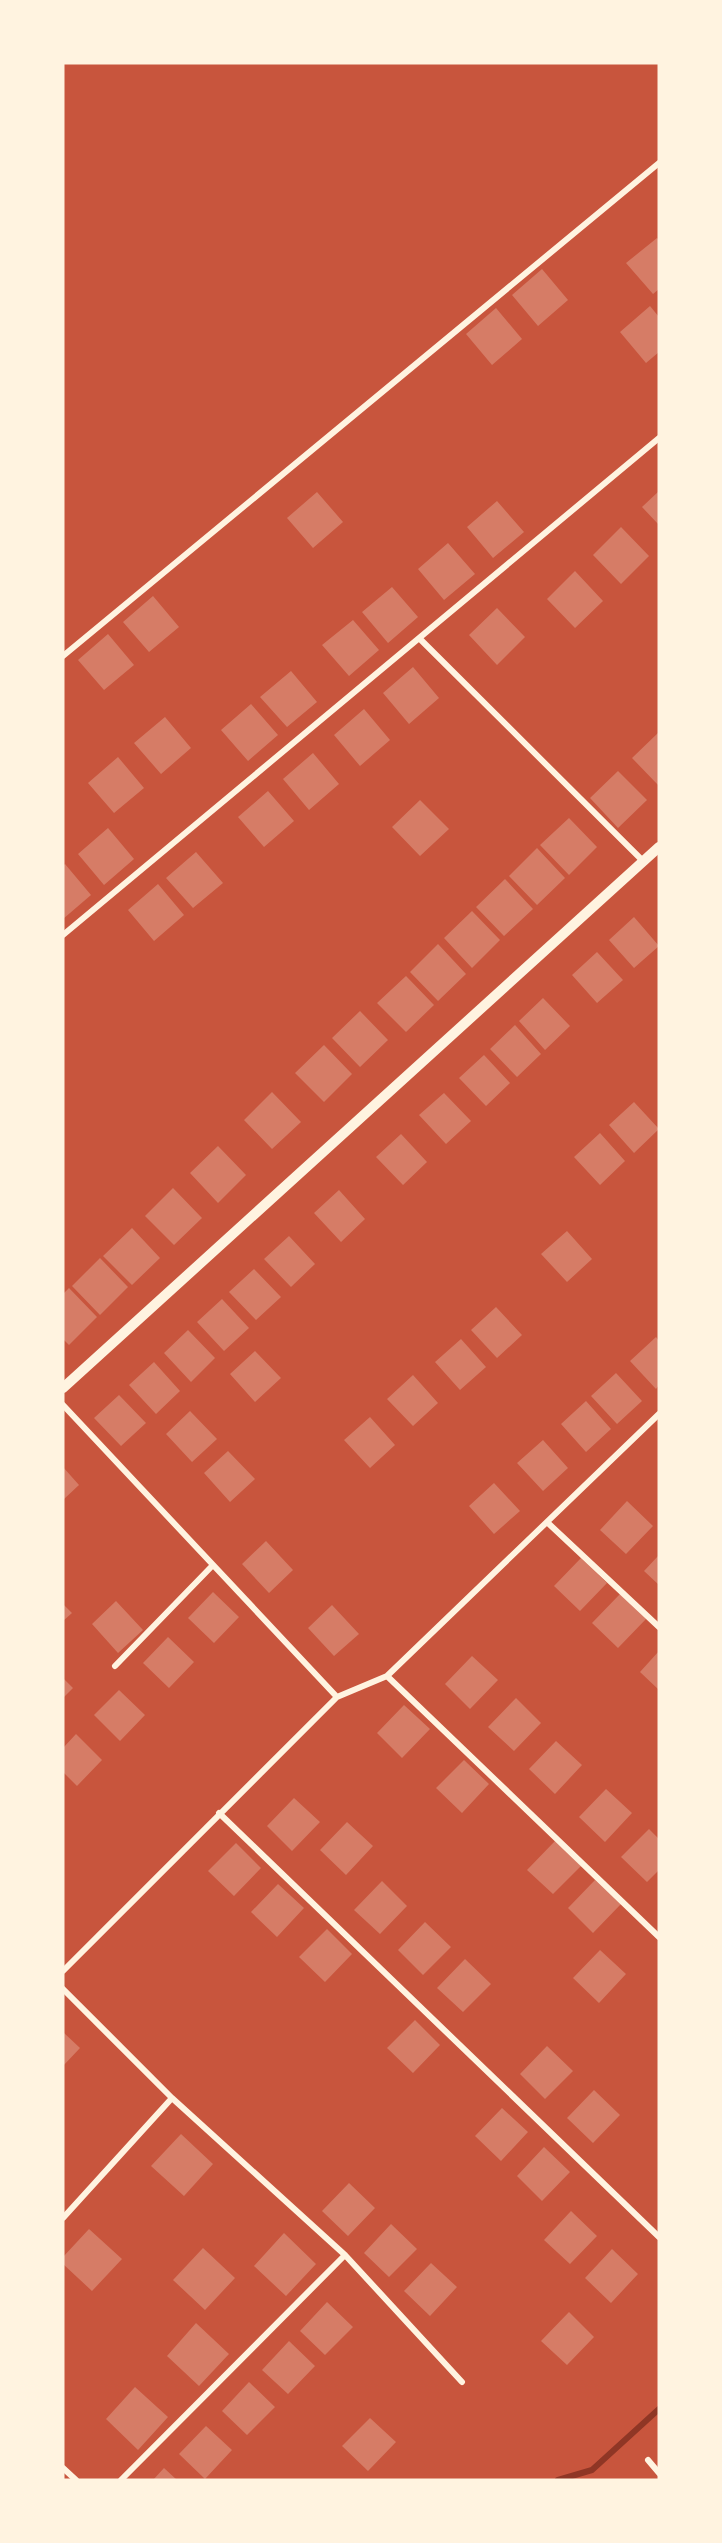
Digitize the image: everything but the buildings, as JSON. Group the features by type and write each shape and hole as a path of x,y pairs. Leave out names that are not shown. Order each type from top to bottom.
{"street":[{"path":"63,657 659,164"},
{"path":"63,934 659,438"},
{"path":"419,638 643,861"},
{"path":"63,1388 659,847"},
{"path":"63,1405 337,1697"},
{"path":"63,1971 337,1697 387,1676 659,1414"},
{"path":"548,1523 659,1627"},
{"path":"115,1666 213,1565"},
{"path":"387,1676 659,1937"},
{"path":"219,1813 659,2236"},
{"path":"63,1989 172,2098 345,2255 462,2382"},
{"path":"63,2218 172,2098"},
{"path":"121,2480 345,2255"},
{"path":"648,2460 659,2473"},
{"path":"63,2469 75,2480"}],"waterway":[{"path":"558,2480 592,2470 659,2409"}]}
